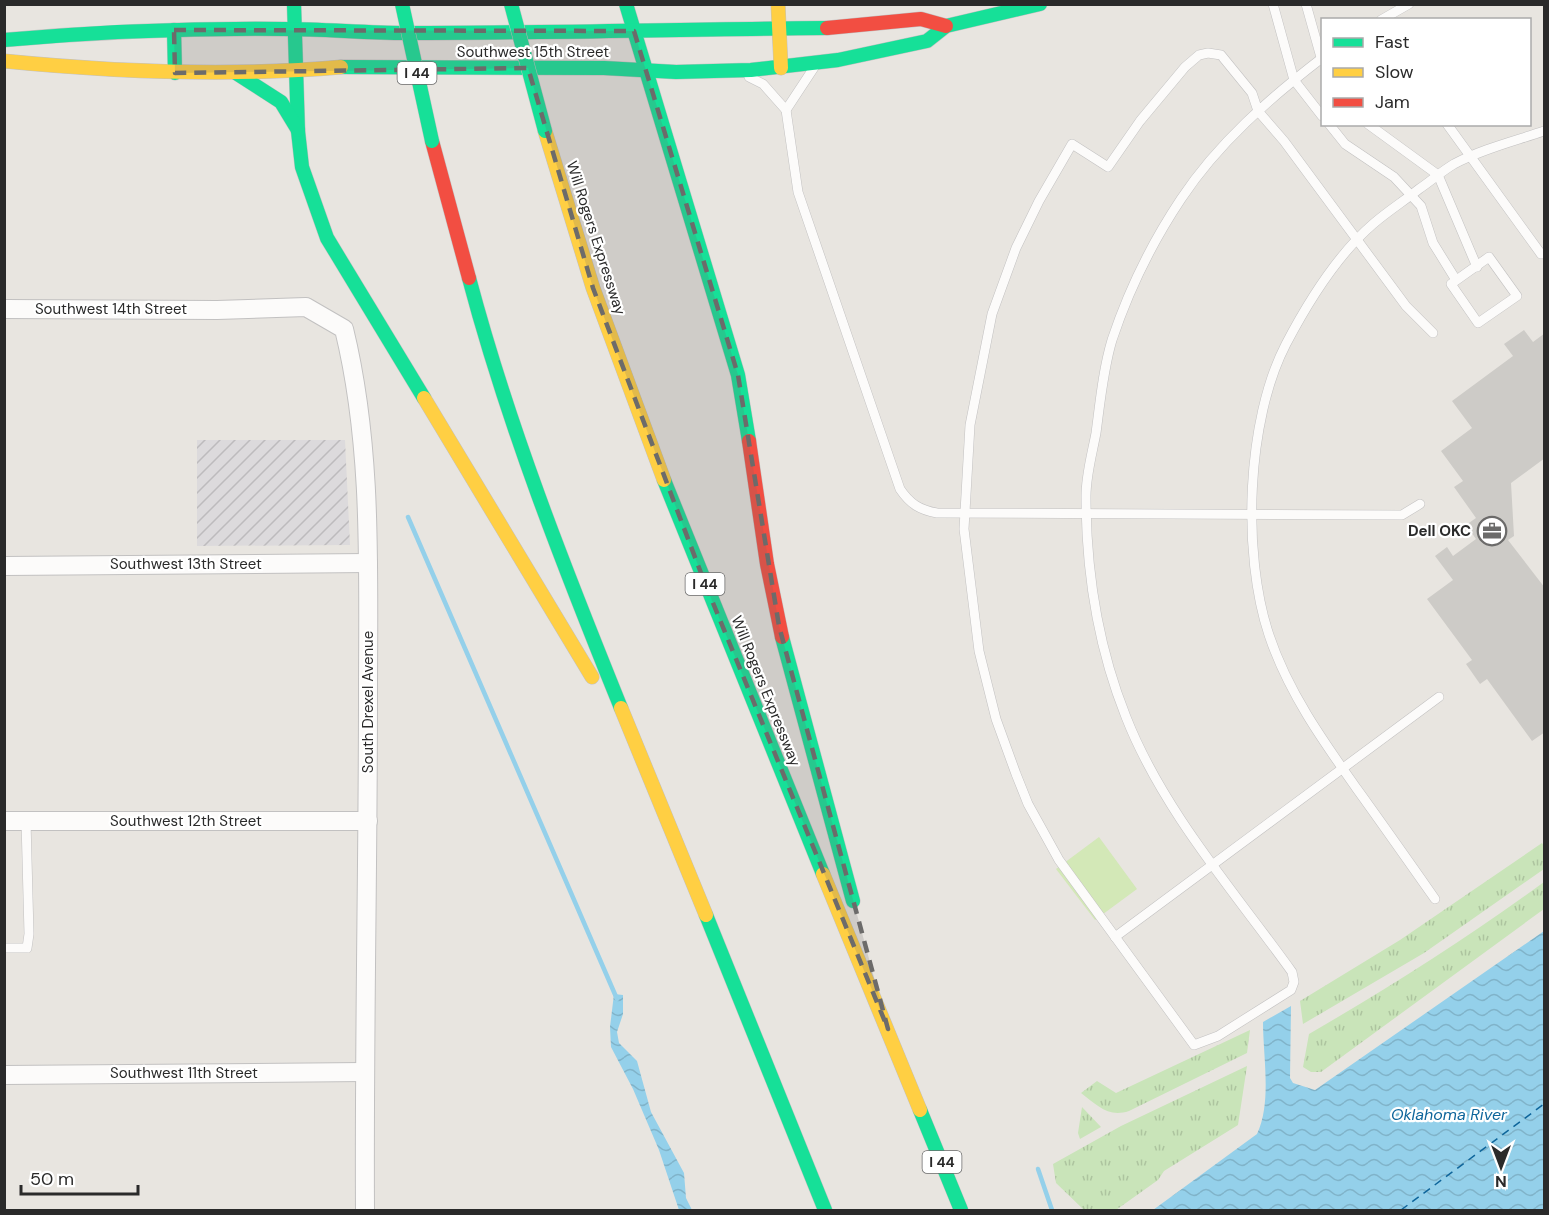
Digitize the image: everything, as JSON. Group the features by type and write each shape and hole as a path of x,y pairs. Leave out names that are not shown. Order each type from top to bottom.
{"main road":[{"path":"294,4 295,70 302,167 327,238 537,582 571,645 634,740"},
{"name":"I 44","path":"402,4 432,141 475,302 508,408 555,544 825,1210"},
{"name":"Will Rogers Expressway","path":"511,4 545,131 593,288 640,419 769,742 961,1210"},
{"path":"626,4 738,375 778,626 888,1029"},
{"path":"778,4 781,68"},
{"name":"Southwest 15th Street","path":"4,61 96,70 175,73 236,73 341,67 736,71 817,63 927,41 946,26 1040,4"},
{"name":"Southwest 15th Street","path":"4,40 96,32 174,30 294,29 340,33 634,31 872,26 921,19 946,26"},
{"path":"174,30 175,73"},
{"path":"236,73 282,101 292,115 298,131"}],"street":[{"name":"South Drexel Avenue","path":"217,310 306,307 344,328 354,368 365,442 368,563 365,1210"},
{"name":"Southwest 14th Street","path":"4,309 217,310"},
{"name":"Southwest 13th Street","path":"4,566 368,563"},
{"name":"Southwest 12th Street","path":"4,821 368,821"},
{"name":"Southwest 11th Street","path":"4,1075 364,1072"}],"lane":[{"path":"1273,4 1294,80 1321,114"},
{"path":"1306,4 1321,56"},
{"path":"1384,18 1409,4"},
{"path":"1321,60 1258,111 1211,161 1182,199 1132,291 1112,342 1086,494 1093,596 1111,673 1126,719 1177,813 1293,972 1294,982 1291,990 1218,1036 1194,1045 1059,860 1028,804 996,719 979,651 964,513 970,425 992,314 1021,239 1039,201 1072,144 1108,167 1140,121 1185,67 1199,56 1208,53 1221,55 1240,76 1252,93 1258,111 1284,141 1406,306 1433,333"},
{"path":"786,110 817,63"},
{"path":"736,71 763,84 786,110 798,192 900,489 908,500 928,512 1088,514 1402,515 1420,504"},
{"path":"1331,126 1345,144 1394,177 1421,206 1433,243 1456,280"},
{"path":"1371,126 1438,175 1477,267"},
{"path":"1448,126 1541,254"},
{"path":"1435,899 1342,768 1297,698 1269,635 1253,562 1251,514 1259,434 1270,383 1285,345 1333,268 1357,240 1411,195 1470,156 1545,131"},
{"path":"1490,257 1517,296 1478,323 1451,284 1477,267 1490,257"},
{"path":"1115,938 1439,697"},
{"path":"4,948 27,948 30,934 26,821"}],"highlighted area":[{"path":"174,30 634,31 738,375 779,626 888,1029 704,581 593,288 528,68 175,73"}],"shaded area":[{"path":"197,440 345,440 350,545 197,546"}],"green space":[{"path":"1099,837 1137,889 1095,920 1056,869"},
{"path":"1542,843 1544,869 1424,953 1303,1024 1300,1001 1400,940"},
{"path":"1544,882 1544,909 1321,1072 1311,1072 1303,1067 1309,1034 1429,961"},
{"path":"1250,1030 1247,1053 1129,1111 1109,1112 1081,1093 1097,1081 1116,1093"},
{"path":"1247,1066 1238,1125 1164,1171 1158,1180 1116,1210 1084,1210 1056,1183 1053,1164 1121,1126"},
{"path":"1082,1107 1101,1127 1080,1139 1078,1133"}],"water":[{"name":"Oklahoma River","path":"1544,931 1544,1210 1153,1210 1257,1134 1262,1121 1266,1079 1263,1022 1291,1006 1290,1078 1293,1083 1315,1090"},
{"path":"614,994 623,995 623,1014 617,1032 619,1043 637,1061 651,1112 684,1173 686,1198 692,1210 679,1210 659,1150 633,1089 611,1047 610,1027"}],"building":[{"name":"Dell OKC","path":"1524,330 1533,342 1545,333 1545,458 1511,483 1514,536 1508,540 1545,588 1545,732 1532,741 1487,679 1480,684 1466,664 1472,660 1427,599 1453,580 1435,556 1447,547 1453,556 1476,539 1466,525 1476,518 1454,487 1463,481 1441,451 1472,428 1452,401 1513,356 1504,344"}],"waterway":[{"path":"408,517 617,999"},
{"path":"1038,1169 1052,1210"}],"ferry route":[{"path":"1401,1210 1544,1104"}],"traffic: fast":[{"path":"294,4 298,131 302,167 327,238 424,398"},
{"path":"402,4 432,141"},
{"path":"511,4 545,131"},
{"path":"626,4 738,375 749,441"},
{"path":"341,67 604,68 676,72 751,70 838,60 927,41 946,26 1040,4"},
{"path":"4,40 214,29 406,33 827,28"},
{"path":"174,30 175,73"},
{"path":"236,73 281,102 298,130"},
{"path":"469,278 519,441 558,549 621,708"},
{"path":"664,480 823,874"},
{"path":"782,637 853,901"},
{"path":"706,915 825,1210"},
{"path":"920,1110 961,1210"}],"traffic: slow":[{"path":"778,4 781,68"},
{"path":"4,61 172,72 256,72 341,67"},
{"path":"545,131 593,288 664,480"},
{"path":"424,398 592,677"},
{"path":"621,708 706,915"},
{"path":"823,874 920,1110"}],"traffic: jam":[{"path":"827,28 921,19 946,26"},
{"path":"432,141 469,278"},
{"path":"749,441 767,564 782,637"}],"place":[{"name":"Dell OKC","path":"1492,531"}]}
